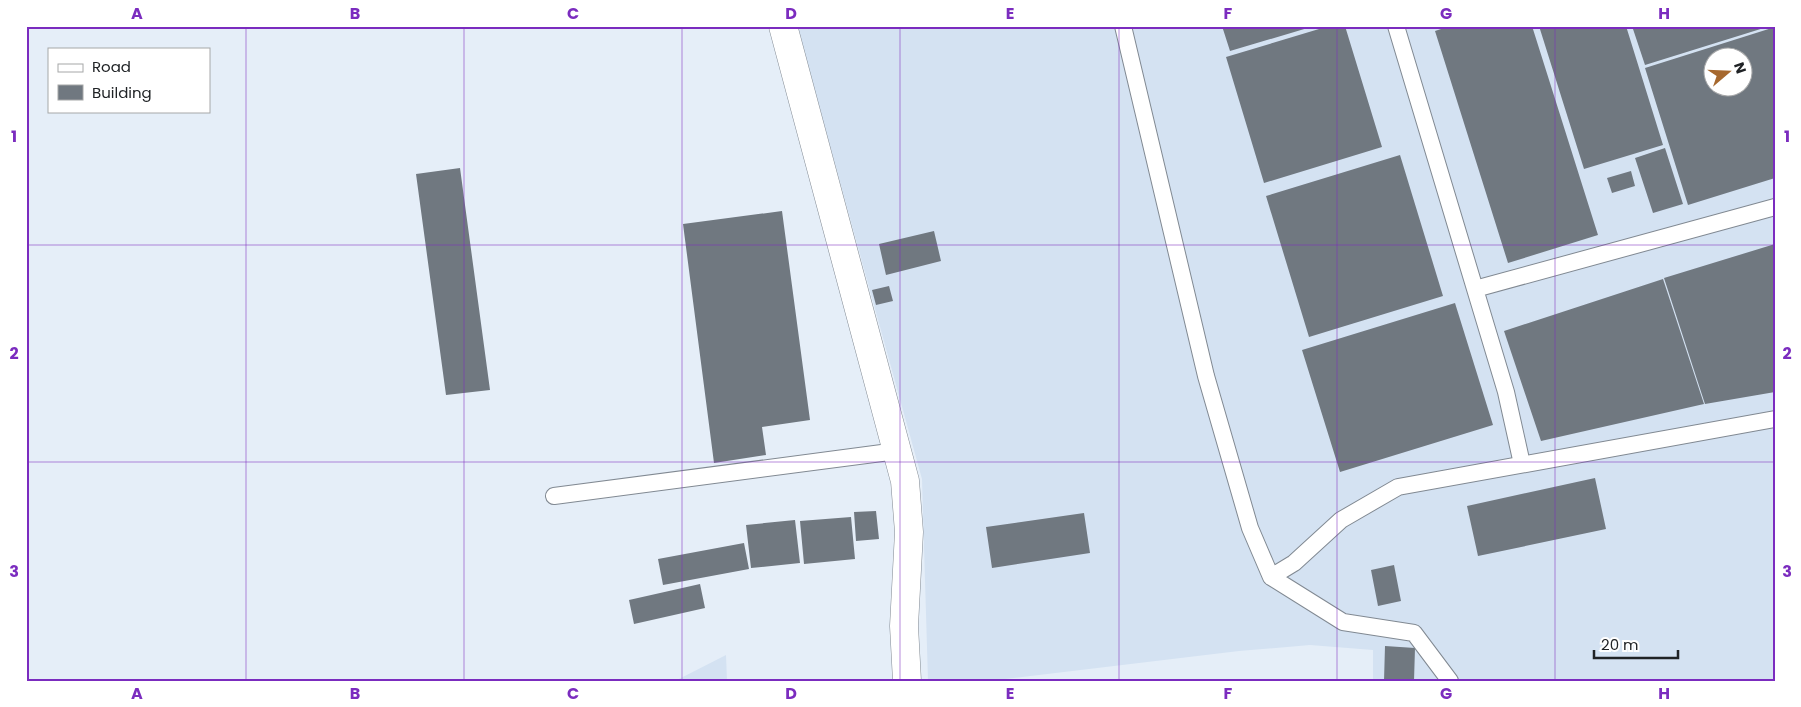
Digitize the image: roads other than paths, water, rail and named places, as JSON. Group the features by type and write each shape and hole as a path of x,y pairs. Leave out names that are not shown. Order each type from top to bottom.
{"street":[{"path":"783,26 906,481 909,532 904,626 908,681"}],"lane":[{"path":"1123,26 1206,376 1250,528 1271,577 1343,622 1414,633 1450,681"},
{"path":"1396,26 1506,392 1522,464"},
{"path":"1475,289 1775,207"},
{"path":"1271,577 1294,562 1340,520 1398,486 1775,419"},
{"path":"554,496 897,452"}]}
